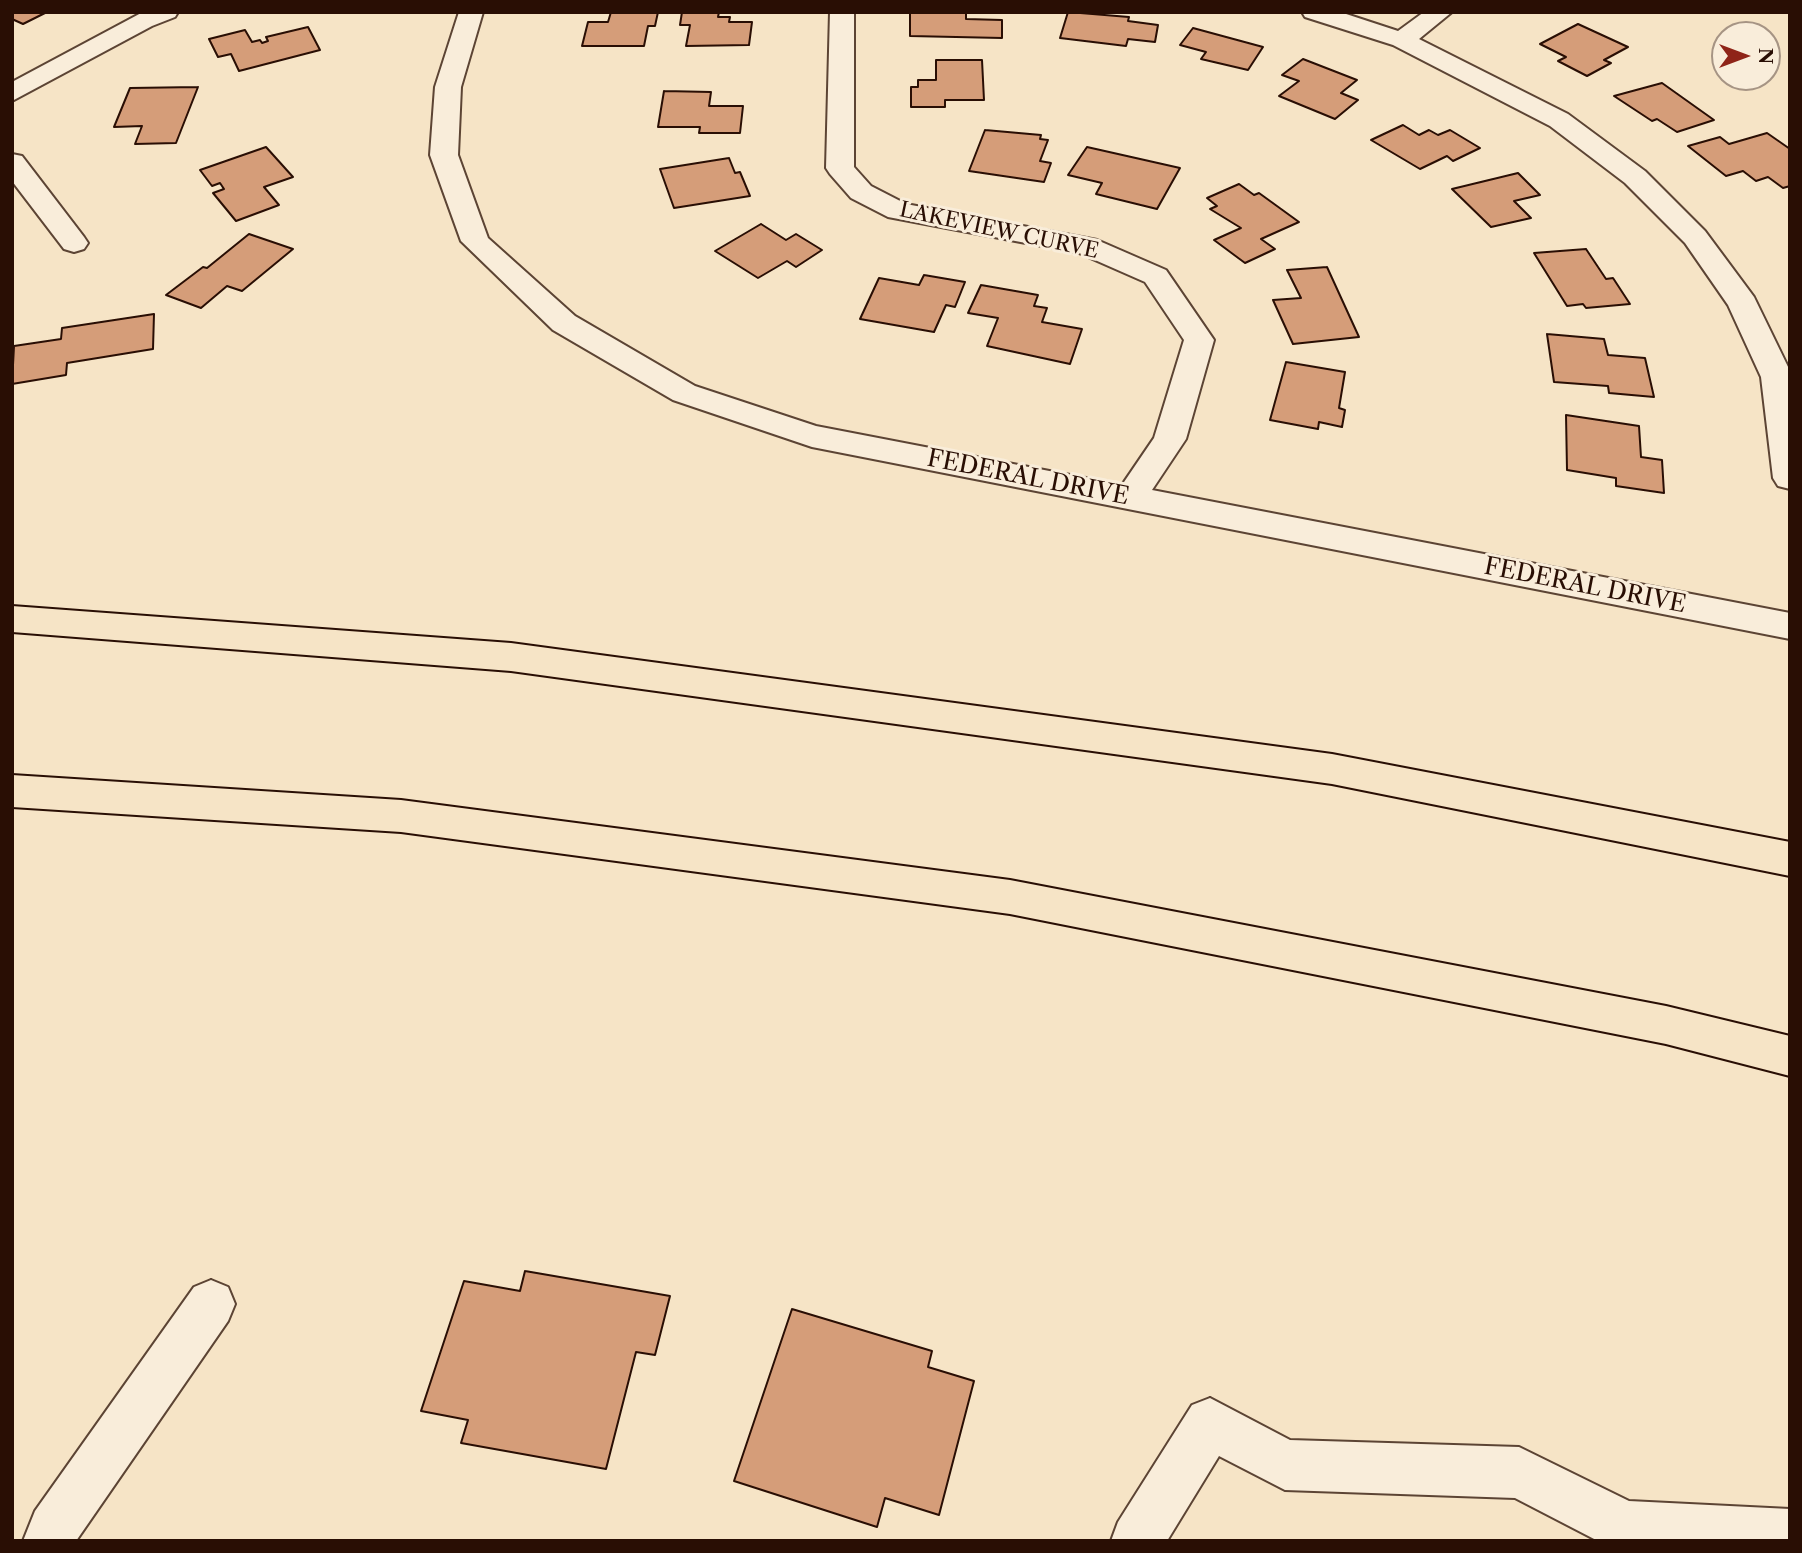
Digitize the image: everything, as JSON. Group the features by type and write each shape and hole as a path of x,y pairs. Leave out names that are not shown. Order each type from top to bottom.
{"highway":[{"path":"12,619 511,657 1332,769 1790,859"},
{"path":"12,792 401,816 1010,897 1666,1025 1790,1056"}],"street":[{"path":"12,93 143,21 166,12"},
{"name":"FEDERAL DRIVE","path":"471,12 448,87 444,155 475,242 564,323 684,393 812,436 1789,621"},
{"name":"LAKEVIEW CURVE","path":"842,12 840,169 861,192 898,211 1087,246 1145,271 1156,276 1199,340 1170,439 1130,498"},
{"path":"1314,12 1402,40 1559,120 1635,177 1695,237 1743,304 1777,377 1790,478"},
{"path":"1402,40 1440,12"},
{"path":"12,162 74,243"},
{"path":"49,1541 53,1529 211,1304"},
{"path":"1137,1541 1210,1423 1285,1465 1519,1473 1625,1527 1790,1535"}],"building":[{"path":"12,12 47,12 23,24 12,19"},
{"path":"611,12 658,12 655,26 648,26 644,46 582,46 588,22 608,22"},
{"path":"682,12 719,12 718,17 730,17 729,22 752,22 749,45 686,46 690,25 680,25"},
{"path":"910,12 966,12 966,19 1002,20 1002,38 910,36"},
{"path":"1068,12 1129,17 1128,21 1158,25 1155,42 1128,39 1126,46 1060,38"},
{"path":"1578,24 1628,47 1604,60 1611,63 1587,76 1558,61 1566,57 1540,44"},
{"path":"308,27 320,50 239,71 231,54 218,57 209,39 245,30 252,42 260,40 262,43 268,41 266,37"},
{"path":"1193,28 1263,47 1248,70 1201,59 1206,52 1180,45"},
{"path":"1303,59 1357,80 1341,93 1358,100 1335,119 1279,96 1299,81 1282,75"},
{"path":"936,60 982,60 984,100 945,100 945,107 911,107 911,87 918,87 918,80 936,80"},
{"path":"1662,83 1714,120 1677,132 1657,119 1652,121 1614,96"},
{"path":"198,87 176,143 135,144 142,126 114,127 130,88"},
{"path":"664,91 711,92 709,106 743,106 740,133 699,133 700,127 658,127"},
{"path":"1403,125 1419,135 1429,130 1438,135 1450,130 1480,148 1453,161 1447,156 1420,169 1371,140"},
{"path":"985,130 1041,135 1040,139 1048,140 1040,161 1051,163 1044,182 969,171"},
{"path":"1767,133 1790,149 1790,186 1783,188 1768,177 1756,181 1743,171 1726,176 1688,146 1720,137 1729,144"},
{"path":"266,147 293,177 264,187 279,205 236,221 213,193 224,189 220,183 212,186 200,170"},
{"path":"1087,147 1180,168 1157,209 1096,194 1102,183 1068,175"},
{"path":"729,158 735,173 740,172 750,196 674,208 660,169"},
{"path":"1518,173 1540,195 1514,201 1531,218 1491,227 1452,189"},
{"path":"1239,184 1254,195 1259,193 1299,222 1261,239 1275,249 1245,263 1214,240 1241,228 1210,209 1217,206 1207,198"},
{"path":"761,224 786,240 796,234 822,250 796,267 787,261 758,278 715,251"},
{"path":"249,234 293,249 242,291 227,286 201,308 166,295 203,267 207,268"},
{"path":"1586,249 1606,279 1613,278 1630,304 1586,308 1583,304 1567,306 1534,253"},
{"path":"1327,267 1359,337 1293,344 1273,300 1301,298 1287,270"},
{"path":"924,275 965,282 955,307 946,305 934,332 860,319 879,278 919,285"},
{"path":"981,285 1038,295 1034,306 1047,308 1042,322 1082,329 1070,364 987,346 998,318 968,313"},
{"path":"154,314 153,349 67,363 66,375 12,384 14,346 61,339 62,328"},
{"path":"1547,334 1604,339 1608,355 1645,358 1654,397 1609,393 1608,386 1554,382"},
{"path":"1286,362 1345,372 1339,408 1345,410 1342,427 1319,422 1318,429 1270,420"},
{"path":"1566,415 1639,426 1641,457 1662,460 1664,493 1616,486 1616,478 1567,470"},
{"path":"525,1271 670,1296 655,1355 636,1352 606,1469 461,1443 468,1420 421,1411 464,1281 520,1291"},
{"path":"792,1309 932,1351 928,1367 974,1381 939,1515 885,1498 877,1527 734,1481"}]}
